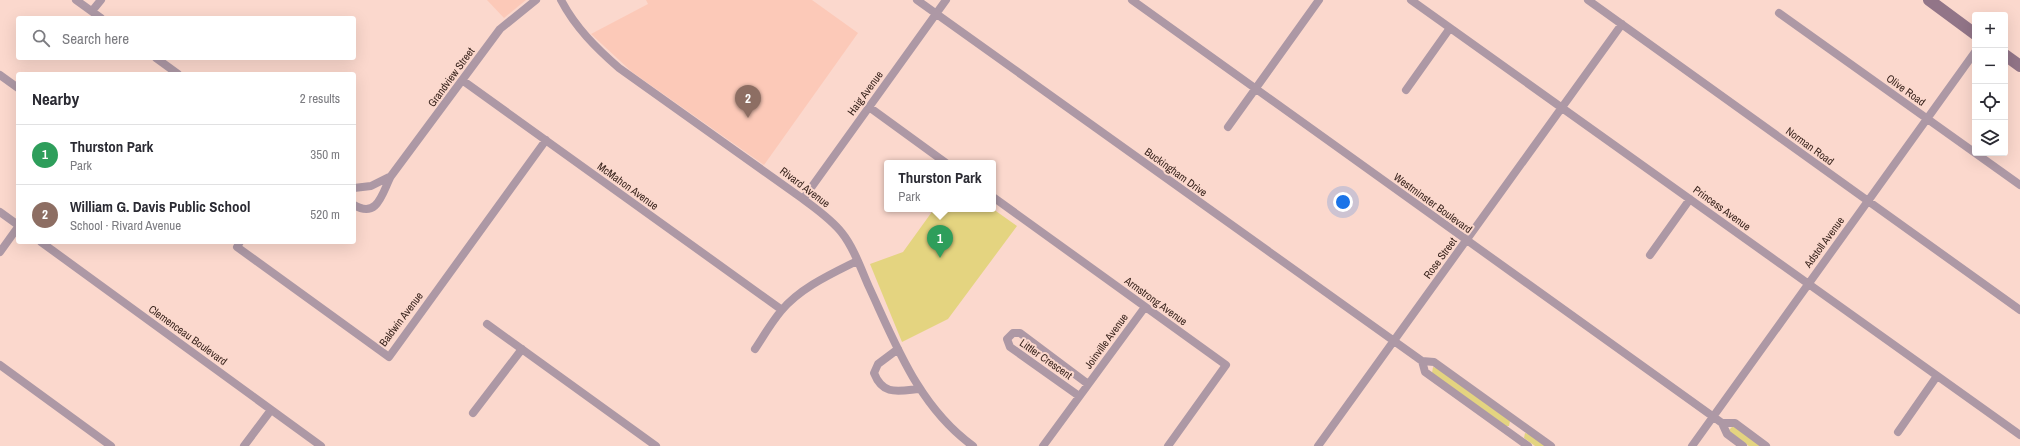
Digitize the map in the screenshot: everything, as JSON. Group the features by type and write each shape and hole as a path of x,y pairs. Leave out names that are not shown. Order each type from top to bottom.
{"street":[{"path":"76,0 98,16"},
{"path":"92,12 100,0"},
{"name":"Grandview Street","path":"356,206 363,210 371,209 378,202 392,176 500,29 536,0"},
{"name":"Rivard Avenue","path":"561,0 581,30 595,47 619,68 821,212 842,233 919,389 932,409 961,438 973,446"},
{"name":"Buckingham Drive","path":"917,0 1422,361 1434,362 1551,446"},
{"name":"Haig Avenue","path":"803,199 946,0"},
{"name":"Westminster Boulevard","path":"1132,0 1722,423 1727,434 1743,446"},
{"path":"1228,127 1319,0"},
{"name":"Princess Avenue","path":"1411,0 2020,435"},
{"name":"Norman Road","path":"1588,0 2020,310"},
{"path":"1929,0 1972,32"},
{"name":"Olive Road","path":"1779,12 2020,185"},
{"name":"Rose Street","path":"1318,446 1622,24"},
{"path":"1406,90 1450,28"},
{"name":"Adstoll Avenue","path":"1692,446 1972,56"},
{"path":"159,60 175,72"},
{"path":"0,75 16,87"},
{"name":"McMahon Avenue","path":"462,80 782,310"},
{"path":"869,107 942,160"},
{"name":"Baldwin Avenue","path":"239,244 237,247 388,356 546,140"},
{"name":"Grandview Street","path":"356,188 371,186 392,176"},
{"name":"Armstrong Avenue","path":"996,199 1226,365 1168,446"},
{"path":"1650,255 1690,199"},
{"path":"0,212 16,224"},
{"path":"0,252 16,229"},
{"name":"Clemenceau Boulevard","path":"44,244 322,446"},
{"path":"755,349 782,310 804,291 825,276 857,261"},
{"name":"Joinville Avenue","path":"1043,446 1145,307"},
{"path":"487,324 656,446"},
{"name":"Littler Crescent","path":"1079,396 1010,346 1007,339 1013,333 1020,333 1088,384"},
{"path":"473,413 522,349"},
{"path":"898,349 878,364 874,373 877,381 885,388 894,392 919,389"},
{"name":"Buckingham Drive","path":"1422,361 1425,372 1528,446"},
{"path":"0,366 111,446"},
{"path":"1898,432 1937,376"},
{"path":"244,446 271,410"},
{"name":"Westminster Boulevard","path":"1722,423 1734,423 1766,446"}],"shaded area":[{"path":"487,0 526,0 504,18"},
{"path":"646,0 812,0 858,33 764,165 632,72 591,34 648,4"},
{"path":"996,211 1017,226 948,319 902,342 870,264 903,252 932,212"},
{"path":"1433,367 1437,368 1510,421 1509,426 1506,426 1432,373"},
{"path":"1732,427 1735,427 1762,446 1749,446 1730,433 1729,430"},
{"path":"1525,433 1529,434 1546,446 1535,446 1524,438"}],"place":[{"name":"William G. Davis Public School","path":"748,118"},
{"name":"Thurston Park","path":"940,258"}]}
